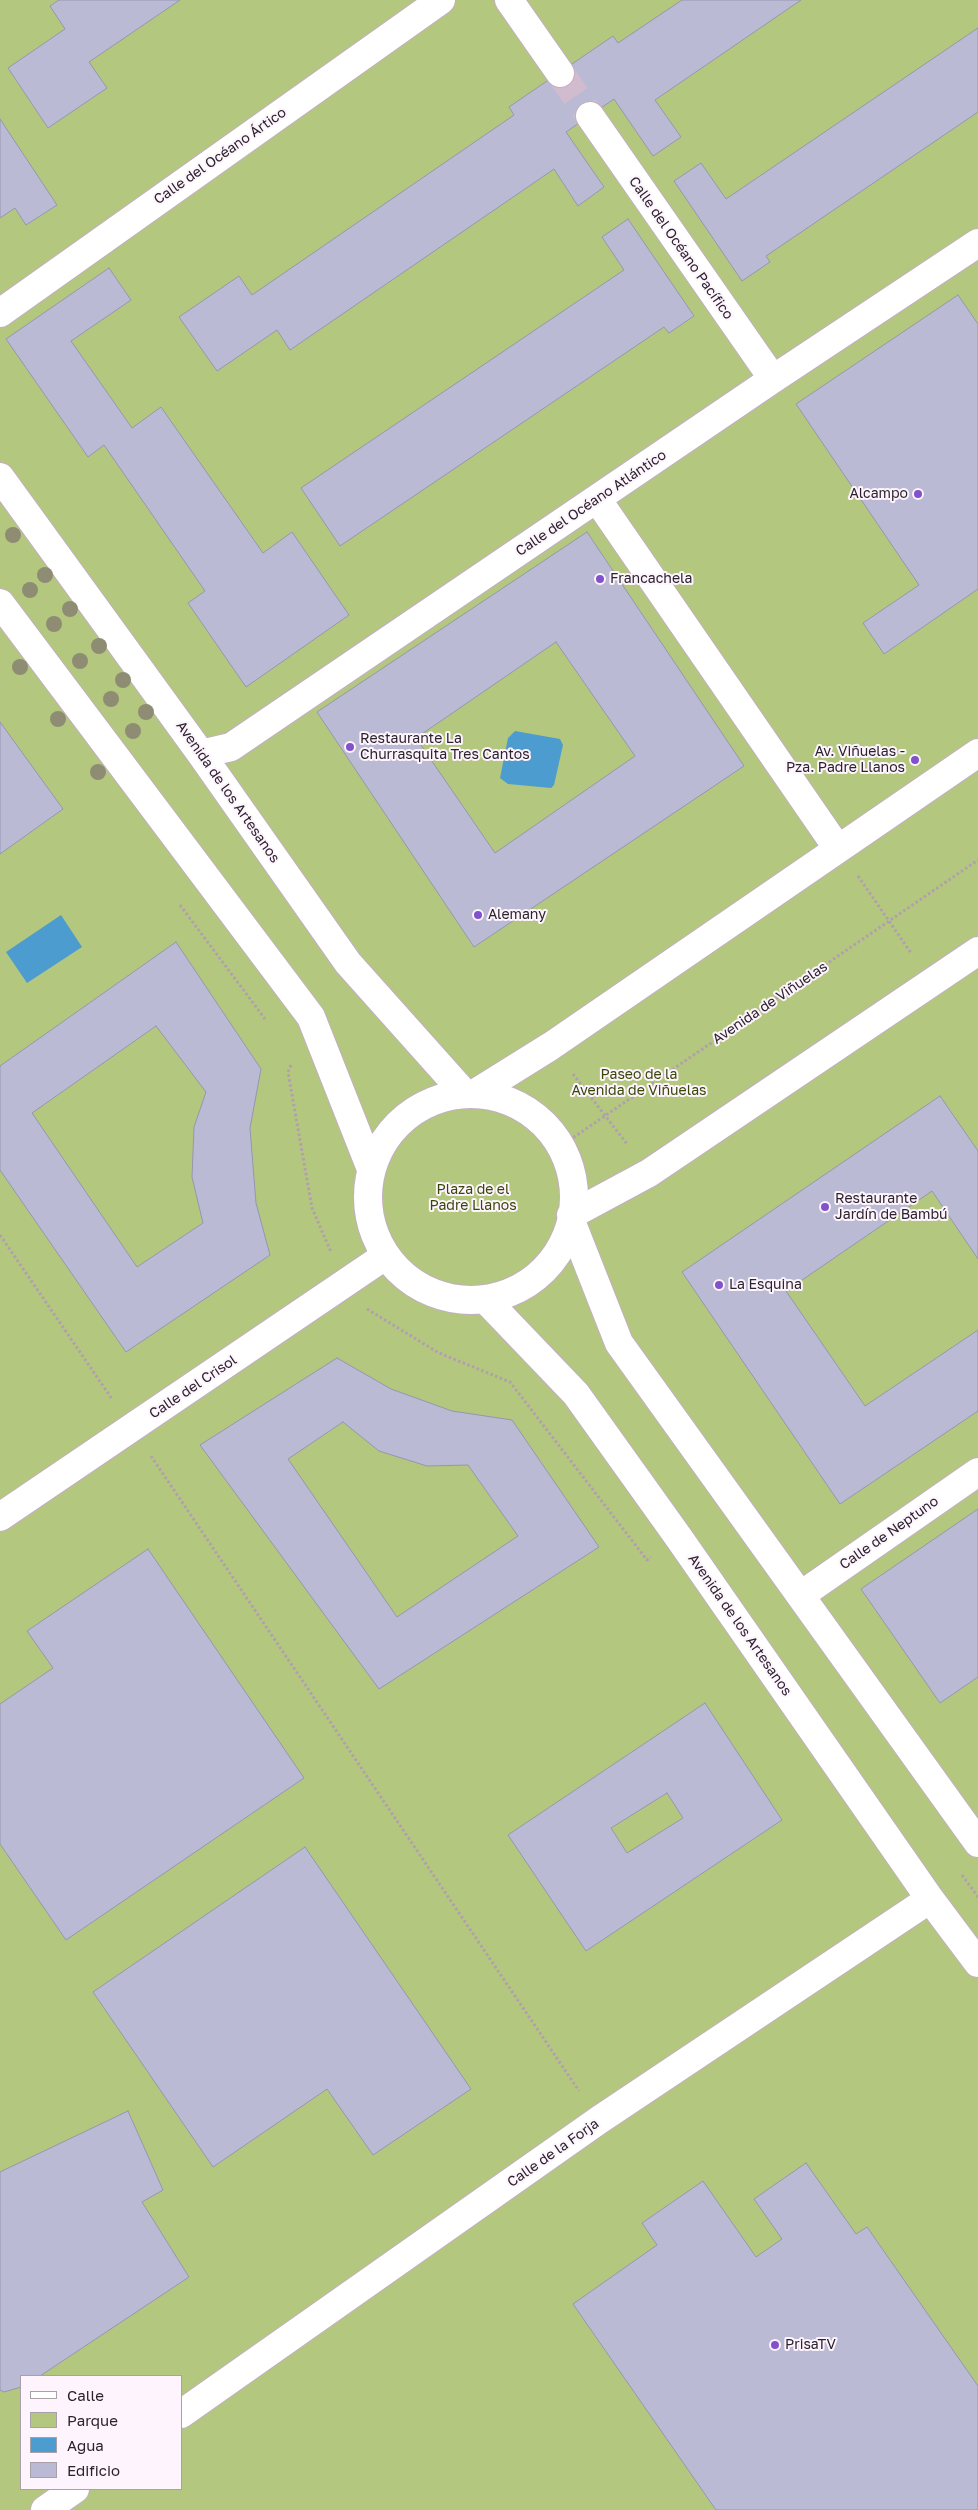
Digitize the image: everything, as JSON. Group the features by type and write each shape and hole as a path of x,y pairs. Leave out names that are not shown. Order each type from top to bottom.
{"street":[{"name":"Calle del Océano Ártico","path":"0,313 441,0"},
{"path":"509,0 560,72"},
{"name":"Calle del Océano Pacífico","path":"590,116 773,379"},
{"name":"Calle del Océano Atlántico","path":"201,754 231,747 773,379 975,252"},
{"name":"Avenida de los Artesanos","path":"1,480 201,754 348,963 470,1094"},
{"path":"598,499 838,849"},
{"path":"0,602 311,1017 371,1169"},
{"path":"470,1094 552,1046 978,753"},
{"path":"571,1218 649,1173 978,951"},
{"path":"470,1094 494,1096 521,1106 544,1123 561,1146 574,1182 571,1218 563,1244 549,1265 530,1282 509,1293 485,1299 456,1299 429,1292 405,1277 385,1256 372,1229 367,1199 371,1169 381,1145 391,1132 417,1109 440,1098 470,1094"},
{"path":"571,1218 619,1343 978,1843"},
{"name":"Calle del Crisol","path":"0,1517 385,1256"},
{"name":"Avenida de los Artesanos","path":"485,1299 576,1394 679,1538 930,1899 978,1963"},
{"name":"Calle de Neptuno","path":"801,1596 978,1472"},
{"name":"Calle de la Forja","path":"182,2413 599,2120 930,1899"},
{"path":"45,2510 74,2490"}],"path":[{"path":"838,849 932,982"},
{"name":"Avenida de Viñuelas","path":"561,1146 978,860"},
{"path":"311,1017 288,1072 312,1208 344,1283 361,1305 439,1353 510,1382 647,1560 679,1538"},
{"path":"552,1046 649,1173"},
{"path":"0,1236 132,1428 599,2120"},
{"path":"961,1872 978,1897"}],"green space":[{"path":"0,0 978,0 978,2510 0,2510"}],"water":[{"path":"515,731 560,739 563,745 554,785 551,788 508,784 500,778 508,738"},
{"path":"61,915 82,947 27,983 6,952"}],"building":[{"path":"59,0 180,0 89,62 107,88 48,128 8,68 65,29 50,6"},
{"path":"682,0 801,0 655,100 681,137 653,156 614,99 566,132 604,187 578,206 554,169 290,350 277,330 217,371 179,317 239,276 252,295 514,115 509,107 613,36 618,43"},
{"path":"978,28 978,112 766,256 770,262 742,281 674,181 701,163 726,199"},
{"path":"0,119 57,205 26,225 15,208 0,218"},
{"path":"628,219 694,316 669,333 664,327 340,546 301,488 624,270 602,237"},
{"path":"109,268 131,300 71,341 132,428 161,407 263,553 292,532 349,615 246,687 188,603 205,591 104,445 88,457 6,339"},
{"name":"Alcampo","path":"958,295 978,324 978,589 884,654 863,623 919,585 796,404"},
{"path":"587,532 744,766 474,947 317,712","holes":["556,642 635,756 495,853 416,738"]},
{"path":"0,722 63,809 0,854"},
{"path":"176,942 261,1069 250,1128 256,1203 270,1255 126,1352 0,1170 0,1066","holes":["156,1026 206,1092 194,1127 192,1177 203,1223 137,1267 32,1113"]},
{"path":"940,1096 978,1151 978,1259 932,1191 786,1291 865,1406 978,1330 978,1411 840,1504 682,1272"},
{"path":"337,1358 391,1389 452,1411 512,1420 599,1547 379,1689 200,1445","holes":["343,1422 379,1451 427,1466 468,1465 518,1536 397,1617 288,1459"]},
{"path":"978,1509 978,1677 940,1703 861,1589"},
{"path":"148,1549 304,1778 66,1940 0,1844 0,1704 53,1668 27,1631"},
{"path":"705,1703 782,1820 586,1951 508,1835","holes":["667,1793 683,1818 627,1853 611,1828"]},
{"path":"305,1847 471,2089 373,2155 327,2089 213,2167 93,1992"},
{"path":"128,2111 163,2190 142,2202 189,2277 42,2375 20,2375 20,2387 4,2392 0,2390 0,2172"},
{"name":"PrisaTV","path":"806,2163 856,2234 867,2227 978,2386 978,2510 716,2510 573,2304 657,2245 642,2223 703,2181 756,2257 782,2239 754,2199"}],"tunnel":[{"path":"560,73 590,116"}],"place":[{"name":"Alcampo","path":"918,494"},
{"name":"Francachela","path":"600,579"},
{"name":"Restaurante La Churrasquita Tres Cantos","path":"350,747"},
{"name":"Av. Viñuelas - Pza. Padre Llanos","path":"915,760"},
{"name":"Alemany","path":"478,915"},
{"name":"Restaurante Jardín de Bambú","path":"825,1207"},
{"name":"La Esquina","path":"719,1285"},
{"name":"PrisaTV","path":"775,2345"}],"park label":[{"name":"Paseo de la Avenida de Viñuelas","path":"639,1084"},
{"name":"Plaza de el Padre Llanos","path":"473,1198"}]}
